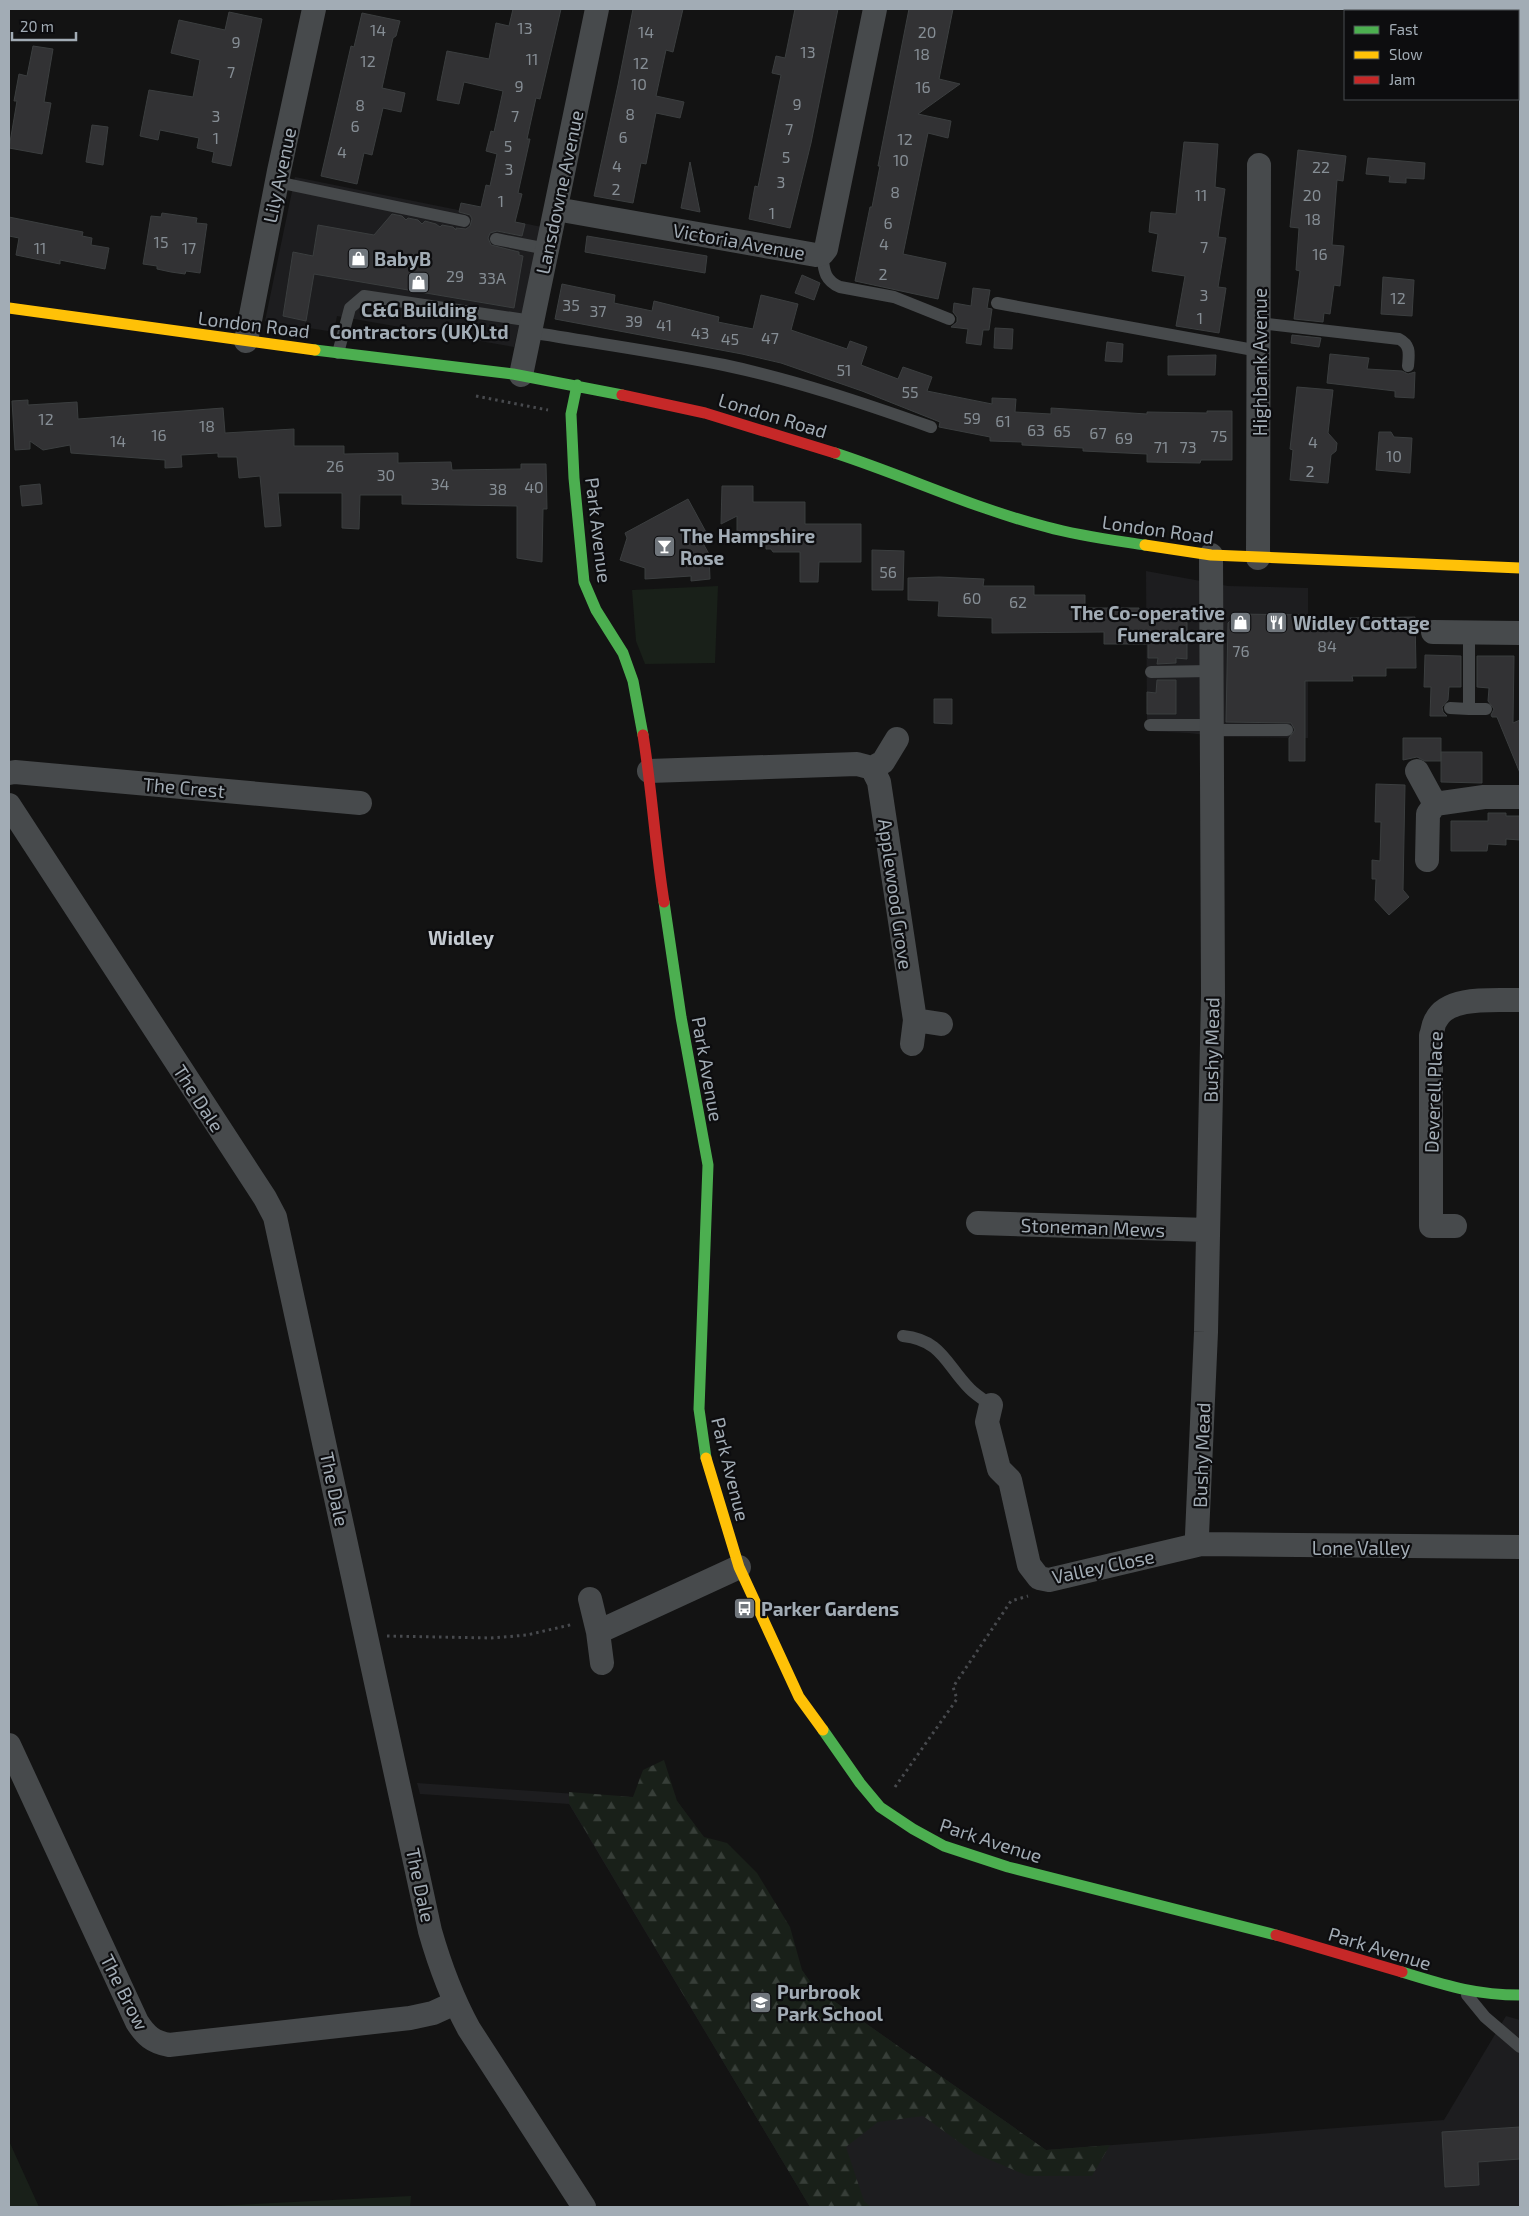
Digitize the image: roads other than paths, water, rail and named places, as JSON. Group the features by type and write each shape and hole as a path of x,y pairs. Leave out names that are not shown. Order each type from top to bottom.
{"street":[{"name":"Lily Avenue","path":"246,341 277,182 314,9"},
{"name":"Lansdowne Avenue","path":"521,375 597,9"},
{"name":"Victoria Avenue","path":"556,209 806,253 822,254 826,249 875,9"},
{"name":"Highbank Avenue","path":"1258,558 1259,165"},
{"name":"London Road","path":"9,308 246,341 521,375 577,385 705,413 791,438 997,512 1046,527 1089,536 1211,555 1520,568"},
{"name":"Park Avenue","path":"577,385 571,414 574,478 584,582 596,610 622,653 629,672 650,771 656,851 681,1017 708,1165 698,1410 707,1462 739,1567 799,1697 860,1783 880,1806 912,1829 944,1846 1008,1867 1264,1931 1464,1991 1494,1995 1520,1995"},
{"name":"Bushy Mead","path":"1201,1544 1198,1535 1206,1332 1213,995 1211,555"},
{"path":"1433,632 1520,633"},
{"path":"650,771 857,764 872,768 883,762 896,739"},
{"name":"Applewood Grove","path":"872,768 879,782 915,1020 912,1044"},
{"path":"1417,771 1435,804"},
{"name":"The Crest","path":"9,773 360,802"},
{"path":"1427,860 1428,814 1435,804 1484,797 1520,797"},
{"name":"The Dale","path":"9,805 275,1217 430,1931 439,1964 455,2003 469,2030 584,2207"},
{"name":"Deverell Place","path":"1455,1226 1424,1226 1432,1035 1436,1020 1446,1008 1460,1002 1520,1000"},
{"path":"915,1020 941,1024"},
{"name":"Stoneman Mews","path":"978,1223 1208,1230"},
{"name":"Valley Close","path":"991,1405 987,1422 1000,1469 1010,1480 1028,1565 1039,1578 1048,1580 1201,1544"},
{"name":"Lone Valley","path":"1201,1544 1520,1548"},
{"path":"602,1663 594,1617 739,1567"},
{"name":"The Brow","path":"9,1745 137,2022 145,2035 156,2042 169,2045 410,2018 434,2013 455,2003"}],"lane":[{"path":"277,182 464,221"},
{"path":"496,239 547,249"},
{"path":"822,254 825,276 832,283 840,287 894,297 948,319"},
{"path":"338,353 350,308 364,296 723,365 850,398 931,428"},
{"path":"997,304 1259,351"},
{"path":"1259,323 1399,339 1405,342 1409,350 1408,366"},
{"path":"1469,708 1470,632"},
{"path":"1151,672 1211,671"},
{"path":"1450,708 1486,709"},
{"path":"1150,725 1287,730"},
{"path":"903,1336 919,1337 933,1346 970,1389 991,1405"},
{"path":"1464,1991 1485,2017 1520,2047"}],"place":[{"name":"BabyB","path":"358,258"},
{"name":"C&G Building Contractors (UK)Ltd","path":"419,283"},
{"name":"The Hampshire Rose","path":"664,546"},
{"name":"Widley Cottage","path":"1277,622"},
{"name":"The Co-operative Funeralcare","path":"1241,623"},
{"name":"Parker Gardens","path":"745,1608"},
{"name":"Purbrook Park School","path":"761,2002"}],"district":[{"name":"Widley","path":"461,937"}]}
